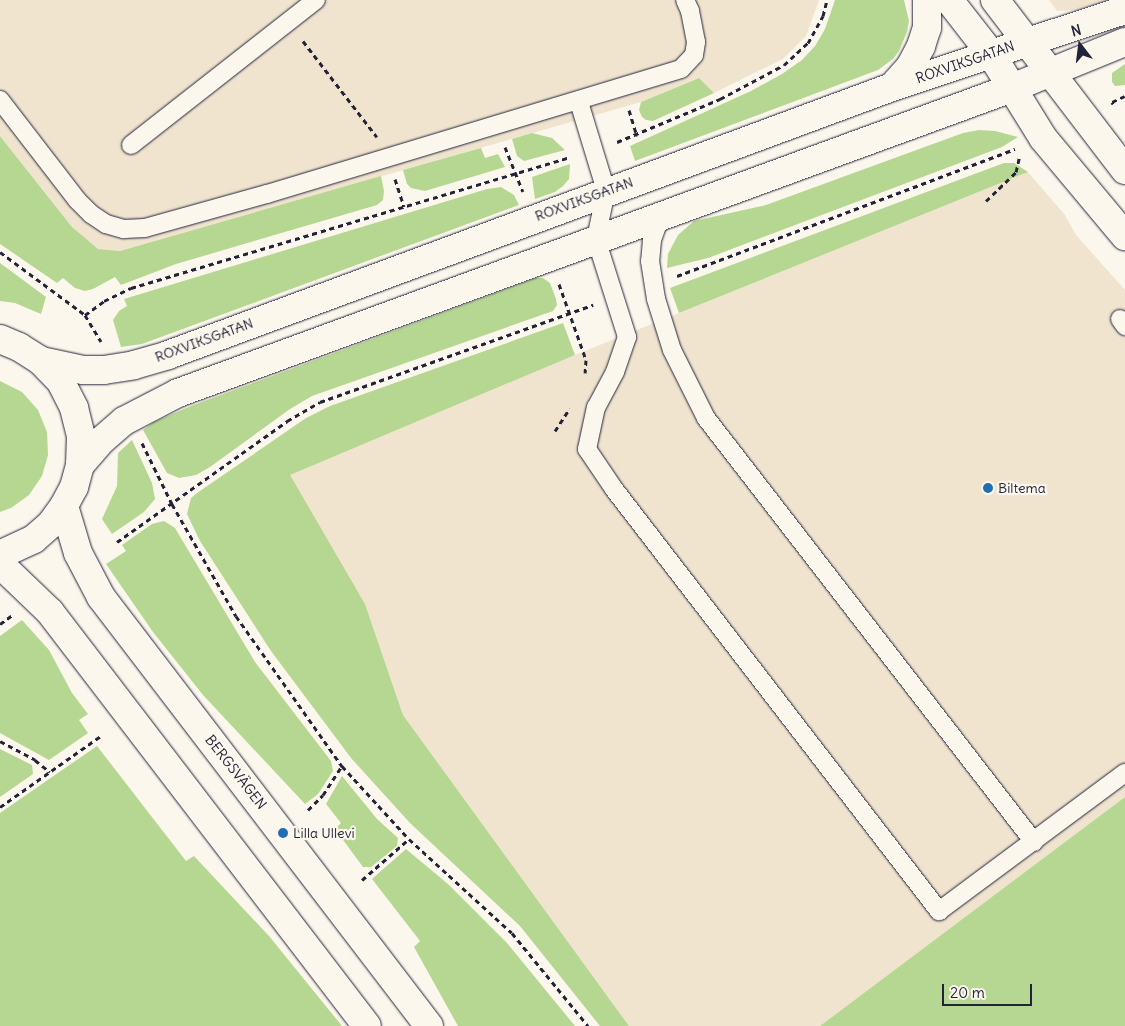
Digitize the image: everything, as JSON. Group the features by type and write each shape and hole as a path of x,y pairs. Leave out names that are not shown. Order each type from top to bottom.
{"street":[{"path":"892,87 910,67 921,46 927,28 927,0"},
{"path":"949,0 991,54 1043,138 1125,236"},
{"path":"994,0 1125,170"},
{"name":"ROXVIKSGATAN","path":"41,361 83,370 104,370 151,360 892,87 1125,10"},
{"path":"80,465 102,440 124,421 178,393 596,238 1012,88 1125,42"},
{"path":"0,339 19,346 41,361 61,382 74,408 81,436 80,465 74,487 64,506 51,524 34,539 0,555"},
{"name":"BERGSVÄGEN","path":"64,506 78,553 101,597 429,1026"},
{"path":"0,564 50,612 367,1026"}],"lane":[{"path":"131,145 316,0"},
{"path":"0,100 77,200 91,214 106,224 124,230 144,228 579,102 681,69 694,55 696,42 690,11 685,0"},
{"path":"579,102 606,191 596,238 627,337 615,372 596,407 587,449 614,489 939,911 1125,773"},
{"path":"661,215 652,240 650,262 656,299 672,350 706,418 1034,842"}],"path":[{"path":"85,315 104,301 130,288 637,136 712,103 784,65 808,43 824,16 827,0"},
{"path":"288,22 373,130 388,158 404,207"},
{"path":"986,201 1016,172 1022,147"},
{"path":"0,252 85,315 104,346"},
{"path":"138,435 172,504 236,616 342,766 409,839 512,933 588,1026"},
{"path":"117,542 172,504"},
{"path":"0,624 11,616"},
{"path":"0,807 102,735"},
{"path":"0,741 35,760 50,772"},
{"path":"308,810 324,795 342,766"},
{"path":"362,880 409,839"}],"shaded area":[{"path":"0,0 819,0 806,36 783,59 714,93 698,78 641,102 120,251 98,249 84,239 72,227 0,136"},
{"path":"1049,0 1109,0 1078,10 1057,11"},
{"path":"1028,172 1065,215 1076,235 1125,290 1125,797 820,1026 629,1026 403,715 365,604 289,475 575,355"}],"green space":[{"path":"835,0 904,0 909,21 907,32 899,51 893,59 878,70 635,161 630,146 751,91 782,74 802,60 815,46 825,29"},
{"path":"1125,64 1125,85 1115,86 1112,82 1112,73"},
{"path":"699,78 714,93 653,121 642,117 639,110 641,102"},
{"path":"979,130 995,131 1018,137 1002,147 708,258 667,268 668,254 678,235 694,221 766,205 963,133"},
{"path":"532,133 552,138 565,150 524,161 517,156 512,139"},
{"path":"0,136 72,227 98,249 120,251 381,176 384,191 383,200 377,205 176,264 121,285 115,277 93,289 85,291 75,288 63,278 57,283 0,244"},
{"path":"481,148 485,158 498,154 505,167 425,191 411,188 407,184 403,170"},
{"path":"1004,163 1014,163 1028,172 679,313 670,288"},
{"path":"570,164 569,179 563,186 555,192 535,199 532,177"},
{"path":"501,187 514,195 519,205 142,344 121,347 113,320 119,311 127,306 124,299 487,189"},
{"path":"0,263 46,297 41,314 15,303 0,301"},
{"path":"536,278 543,278 550,283 557,305 553,311 312,396 290,409 196,475 179,478 167,473 143,430 154,422 191,406"},
{"path":"563,323 575,355 290,475 365,604 403,715 629,1026 600,1026 520,926 410,823 351,758 271,651 200,541 187,514 191,498 197,493 306,418 330,406"},
{"path":"0,381 22,392 38,410 47,432 48,455 42,476 29,495 11,508 0,512"},
{"path":"132,440 152,483 155,499 144,512 112,534 102,519 117,486 118,453"},
{"path":"164,521 175,528 255,662 331,761 333,771 318,794 305,804 203,695 153,632 106,564 126,551 122,545 152,524"},
{"path":"22,620 49,650 72,693 88,714 79,720 88,733 49,760 0,733 0,636"},
{"path":"97,746 186,861 194,856 269,936 342,1026 0,1026 0,813"},
{"path":"0,749 32,765 33,774 0,797"},
{"path":"342,776 377,819 398,838 397,846 371,867 363,867 335,829 341,823 326,804"},
{"path":"1125,797 1125,1026 820,1026"},
{"path":"406,849 448,884 507,943 575,1026 458,1026 414,947 420,941 372,879"}],"place":[{"name":"Biltema","path":"988,488"},
{"name":"Lilla Ullevi","path":"283,833"}]}
